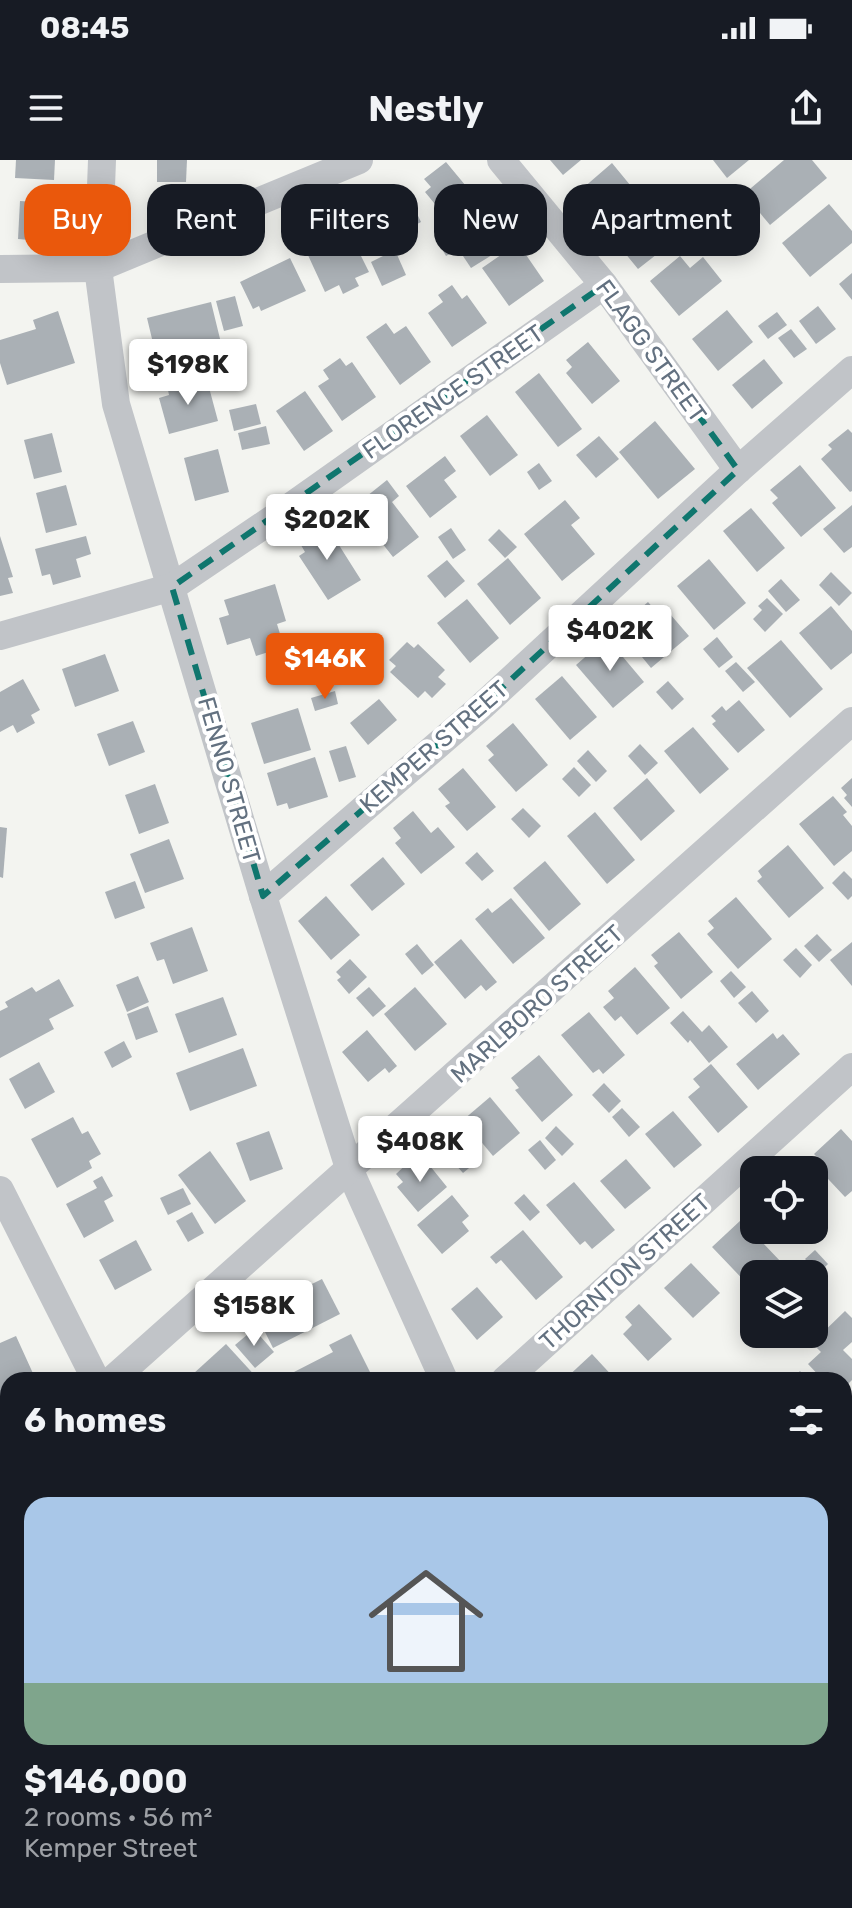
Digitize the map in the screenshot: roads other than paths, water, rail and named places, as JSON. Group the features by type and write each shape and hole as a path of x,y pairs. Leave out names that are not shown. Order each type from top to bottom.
{"street":[{"name":"FENNO STREET","path":"102,160 98,268 116,404 263,896 350,1171 440,1372"},
{"path":"0,269 98,268 359,160"},
{"name":"FLAGG STREET","path":"501,160 604,285 738,470"},
{"name":"FLORENCE STREET","path":"0,636 172,587 604,285"},
{"name":"KEMPER STREET","path":"263,896 478,710 738,470 852,370"},
{"name":"MARLBORO STREET","path":"121,1372 852,721"},
{"name":"THORNTON STREET","path":"514,1372 852,1067"},
{"path":"0,1190 92,1372"}]}
